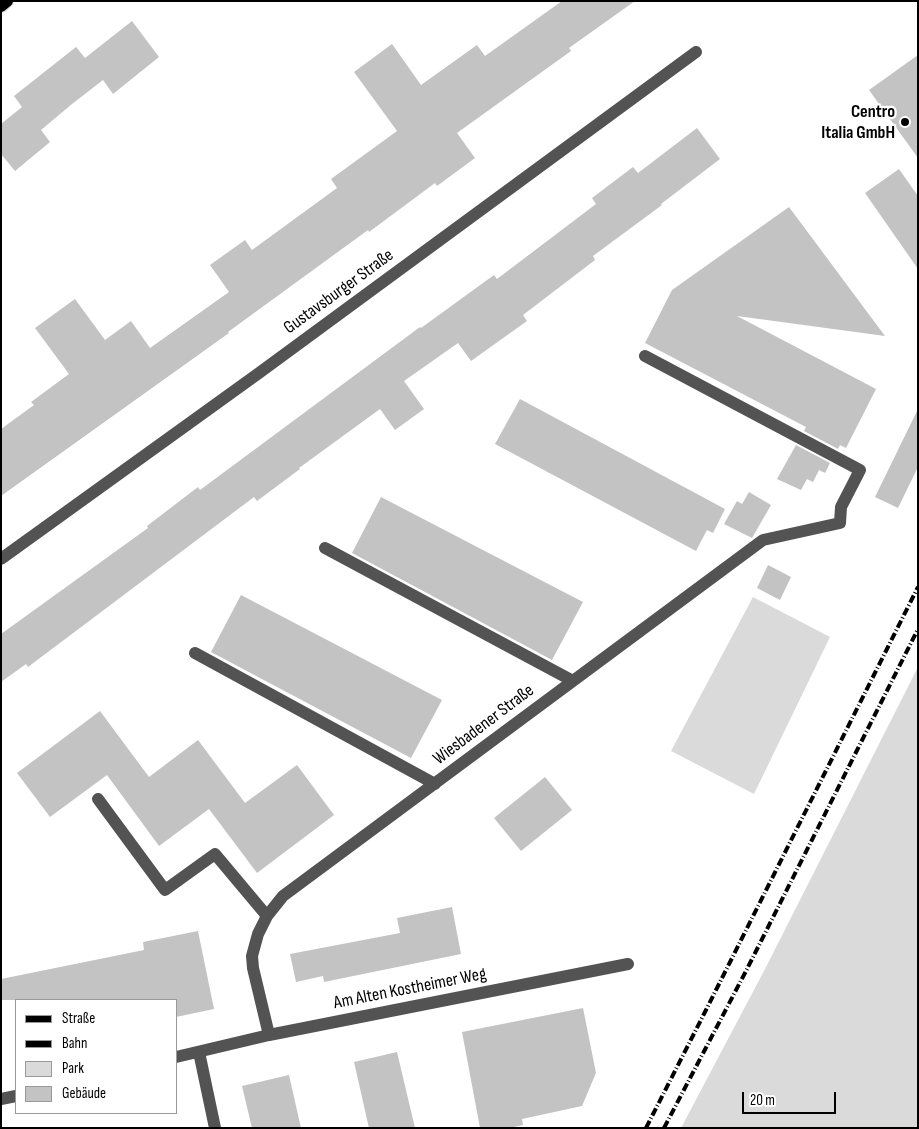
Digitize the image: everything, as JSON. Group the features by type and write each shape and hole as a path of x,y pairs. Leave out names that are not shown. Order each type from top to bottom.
{"main road":[{"path":"1,6 7,1"}],"street":[{"name":"Gustavsburger Straße","path":"1,558 267,367 696,52"},
{"name":"Wiesbadener Straße","path":"269,1035 253,968 252,956 258,934 267,916 283,896 763,540 840,523 842,507 860,470 645,356"},
{"path":"325,548 573,681"},
{"path":"195,653 435,784"},
{"path":"98,799 166,890 215,854 267,916"},
{"name":"Am Alten Kostheimer Weg","path":"178,1057 269,1035 628,964"},
{"path":"199,1052 214,1128"},
{"path":"1,1099 15,1096"}],"green space":[{"path":"753,597 830,637 754,794 671,751"},
{"path":"918,667 918,1128 681,1128 765,969"}],"building":[{"path":"562,1 635,1 569,48 571,51 457,133 475,158 437,186 435,183 369,232 368,230 229,333 1,496 1,429 34,405 31,402 69,374 35,328 75,299 105,340 131,321 150,348 229,292 210,265 245,240 252,250 337,188 331,179 397,131 354,72 392,44 421,85 477,45 485,56"},
{"path":"132,21 159,57 113,94 103,80 72,104 41,130 50,142 15,171 1,154 1,124 22,107 14,96 76,47 85,58"},
{"name":"Centro Italia GmbH","path":"918,55 918,158 869,90"},
{"path":"697,128 720,159 593,256 595,260 523,315 527,321 471,361 458,343 404,381 424,409 395,430 380,409 257,501 254,497 28,667 26,664 1,682 1,634 148,528 147,526 198,487 200,490 420,327 494,275 497,279 596,204 592,198 633,167 638,173"},
{"path":"899,169 918,196 918,269 865,193"},
{"path":"789,207 885,336 737,316 876,389 846,448 840,445 838,449 804,431 806,427 645,343 672,290"},
{"path":"520,399 725,509 713,533 707,530 696,551 495,444"},
{"path":"918,409 918,467 898,508 875,497"},
{"path":"796,445 830,463 825,473 819,470 813,482 807,479 801,490 777,479"},
{"path":"749,492 771,505 752,538 724,524 737,501 742,504"},
{"path":"381,497 583,602 552,660 352,553"},
{"path":"768,565 791,577 780,600 757,588"},
{"path":"241,595 442,700 411,758 211,652"},
{"path":"100,711 149,777 198,740 245,803 297,765 334,815 257,873 209,809 159,846 107,775 50,817 17,773"},
{"path":"545,777 572,810 521,851 494,818"},
{"path":"452,907 461,954 324,982 323,976 296,982 290,954 400,933 397,918"},
{"path":"198,931 214,1009 178,1017 178,999 1,1000 1,979 144,950 143,942"},
{"path":"583,1008 596,1073 582,1106 522,1119 523,1125 509,1128 480,1128 462,1032"},
{"path":"397,1052 415,1128 369,1128 354,1062"},
{"path":"289,1075 301,1128 252,1128 242,1086"}],"railway":[{"path":"646,1128 918,587"},
{"path":"664,1128 746,971 918,629"}],"place":[{"name":"Centro Italia GmbH","path":"905,122"}]}
